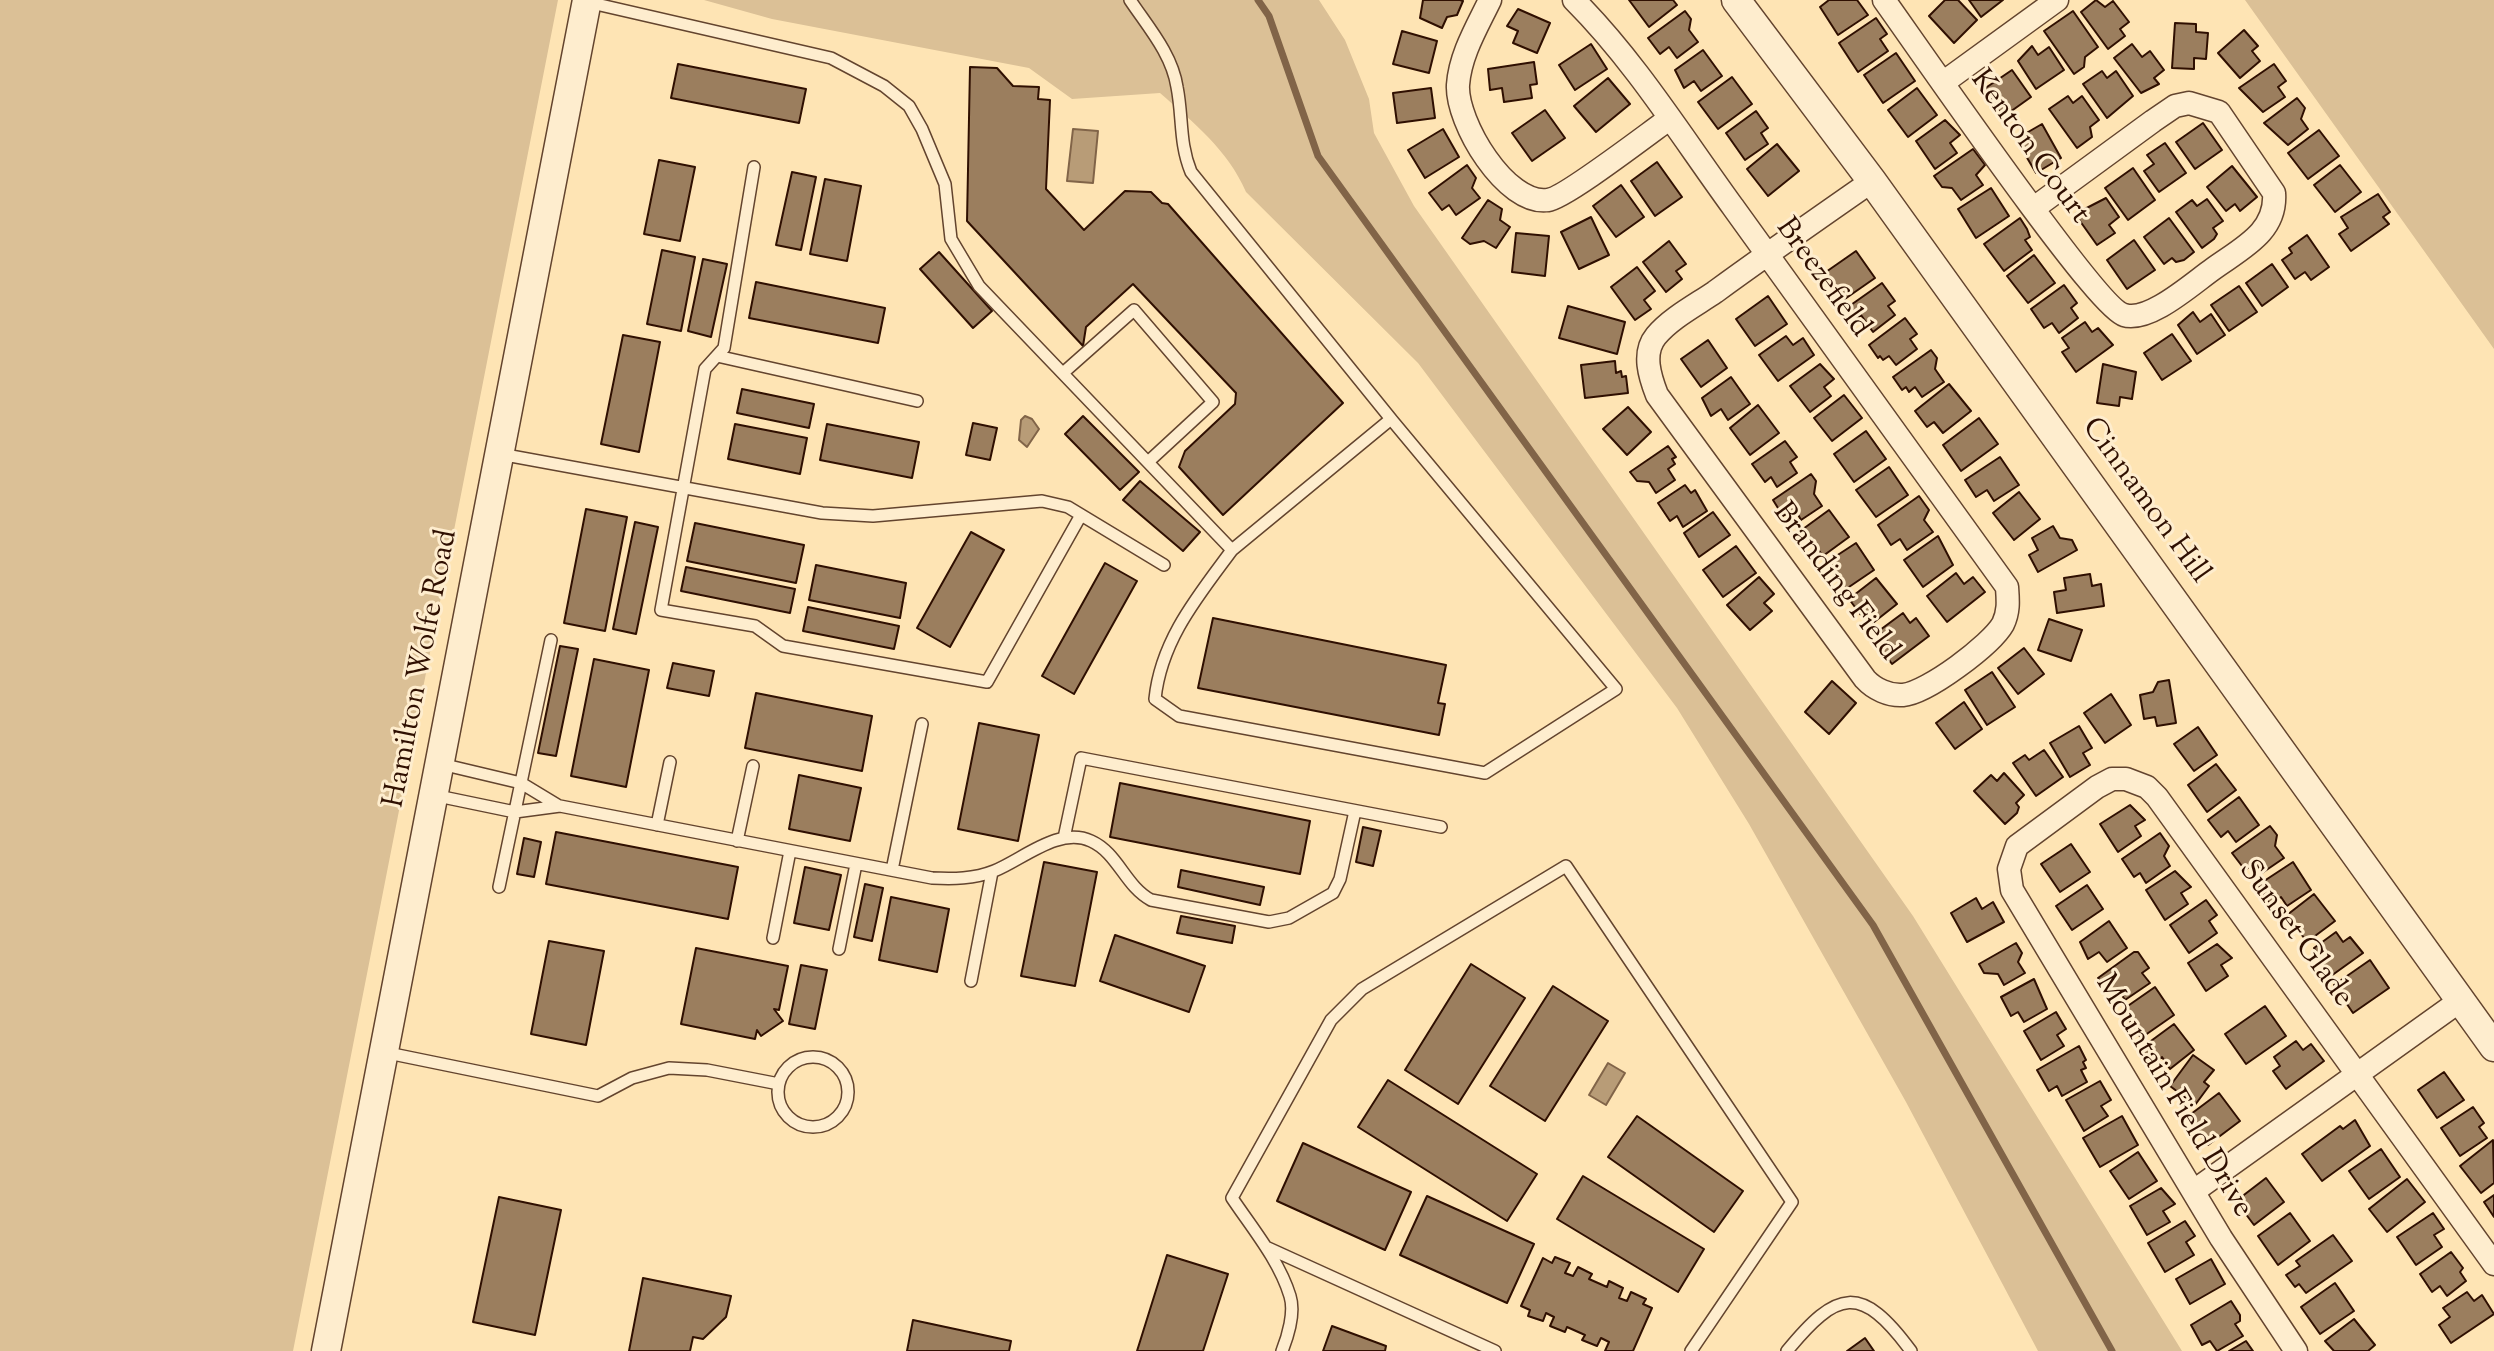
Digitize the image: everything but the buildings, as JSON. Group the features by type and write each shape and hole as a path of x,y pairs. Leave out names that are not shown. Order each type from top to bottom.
{"street":[{"path":"1490,0 1463,58 1458,85 1460,105 1466,123 1505,182 1523,197 1555,199 1669,119"},
{"name":"Breezefield","path":"1574,0 1600,26 1767,254 2007,587 2008,600"},
{"name":"Cinnamon Hill","path":"1736,0 1872,181 2494,1047"},
{"name":"Kenton Court","path":"1884,0 2034,208 2111,308 2134,317 2169,301 2260,235 2272,219 2274,193 2219,112 2189,103 2175,106 2034,208"},
{"path":"1944,82 2057,0"},
{"name":"Hamilton Wolfe Road","path":"326,1351 587,1"},
{"path":"1767,254 1872,181"},
{"name":"Branding Field","path":"1767,254 1654,338 1648,353 1648,365 1657,395 1870,685 1887,694 1903,695 1923,689 1993,638 2008,611 2008,600"},
{"name":"Sunset Glade","path":"2009,869 2017,846 2097,787 2112,779 2126,779 2147,787 2494,1264"},
{"name":"Mountain Field Drive","path":"2009,869 2012,890 2024,912 2194,1191 2296,1351"},
{"path":"2194,1191 2461,1000"}],"lane":[{"path":"1130,0 1169,58 1177,87 1182,152 1191,172 1616,689 1485,773 1179,716 1155,699 1158,669 1186,613 1232,550 1391,419"},
{"path":"587,1 831,58 884,86 909,106 945,184 951,239 979,286 1232,550"},
{"path":"754,167 724,348 705,369 661,610 755,626 783,646 987,682 1081,515"},
{"path":"1063,373 1134,310 1213,402 1148,462"},
{"path":"717,356 917,401"},
{"path":"499,454 822,513 873,516 1042,501 1068,507 1164,565"},
{"path":"499,887 551,640"},
{"path":"892,870 922,724"},
{"path":"1064,838 1081,758 1441,827"},
{"path":"657,825 670,762"},
{"path":"439,764 521,783 560,806"},
{"path":"737,841 753,766"},
{"path":"432,795 515,812 560,806 856,864 957,879 992,872 1064,838 1087,839 1104,849 1135,891 1151,900 1269,922 1289,918 1333,893 1340,879 1355,811"},
{"path":"773,938 790,851"},
{"path":"839,949 856,864"},
{"path":"1282,1351 1288,1334 1291,1298 1266,1247 1232,1198 1331,1020 1362,989 1566,866 1792,1202 1691,1351"},
{"path":"971,981 992,872"},
{"path":"383,1052 598,1096 632,1078 669,1068 707,1070 779,1084"},
{"path":"820,1058 841,1070 849,1093 846,1106 830,1124 806,1127 787,1116 778,1096 779,1084 794,1063 820,1058"},
{"path":"1266,1247 1495,1351"},
{"path":"1787,1351 1826,1308 1846,1300 1869,1307 1892,1325 1911,1351"}],"shaded area":[{"path":"0,0 558,0 293,1351 0,1351"},
{"path":"704,0 1319,0 1345,40 1369,99 1374,133 1414,206 1913,916 2182,1351 2038,1351 1906,1102 1749,824 1677,708 1418,363 1246,192 1220,150 1185,115 1160,93 1072,99 1029,68 772,19"},
{"path":"2245,0 2494,0 2494,349"},
{"path":"1073,129 1098,131 1093,183 1067,181"},
{"path":"1025,416 1032,419 1039,429 1027,447 1019,440 1021,420"},
{"path":"1608,1063 1625,1073 1606,1105 1589,1095"}],"waterway":[{"path":"1258,0 1269,16 1318,156 1873,925 2112,1351"}]}
